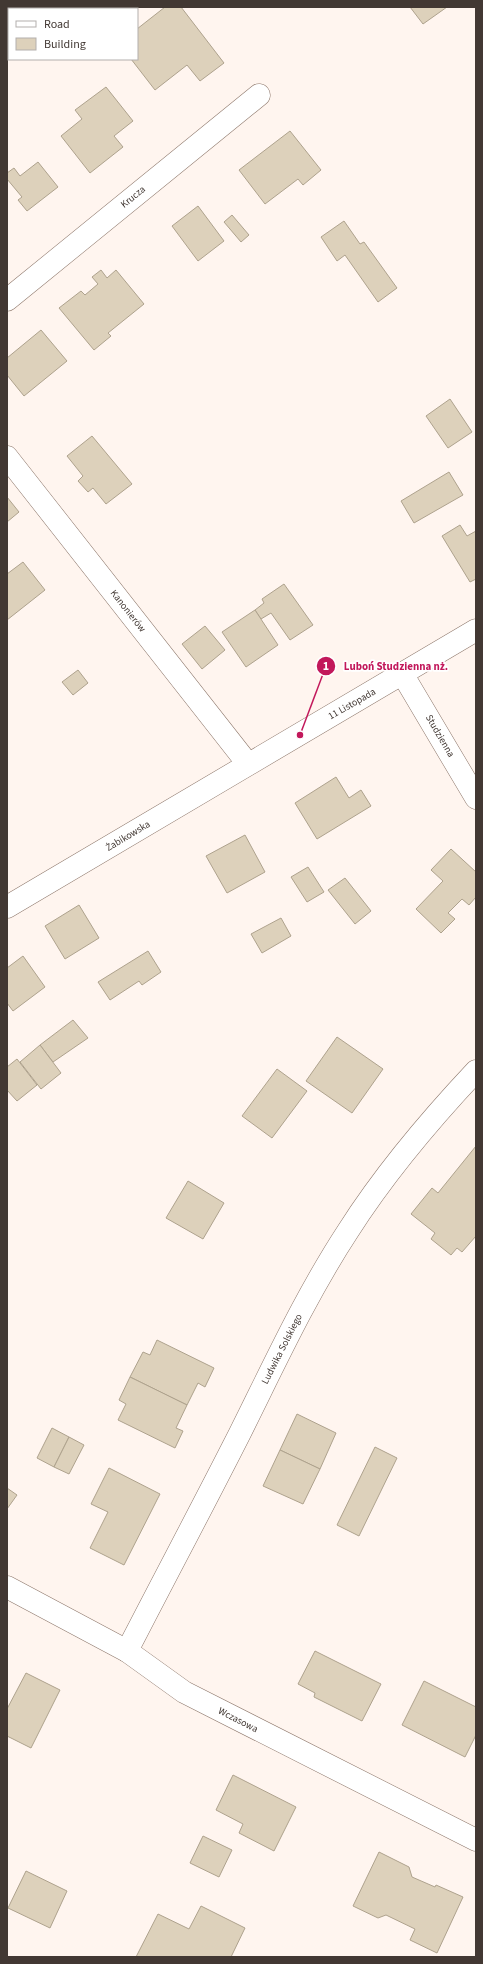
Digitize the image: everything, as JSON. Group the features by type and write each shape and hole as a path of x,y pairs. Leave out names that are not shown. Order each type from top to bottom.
{"street":[{"name":"Krucza","path":"7,300 259,95"},
{"name":"Kanonierów","path":"7,457 248,764"},
{"name":"11 Listopada","path":"248,764 403,675 476,630"},
{"name":"Studzienna","path":"403,675 476,798"},
{"name":"Żabikowska","path":"7,907 248,764"},
{"name":"Ludwika Solskiego","path":"127,1652 290,1332 331,1258 364,1206 401,1156 446,1103 476,1071"},
{"name":"Wczasowa","path":"7,1587 127,1652 184,1692 476,1840"}],"building":[{"path":"165,7 181,7 224,63 200,81 187,65 155,90 132,60 138,60 138,28"},
{"path":"410,7 447,7 423,24"},
{"path":"106,87 133,121 114,136 123,147 90,173 61,136 82,119 75,110"},
{"path":"290,131 321,170 303,185 298,179 265,204 239,170"},
{"path":"38,162 58,187 27,211 18,200 22,197 7,179 7,173 14,168 20,176"},
{"path":"198,206 224,241 198,261 172,226"},
{"path":"232,215 249,235 241,242 224,222"},
{"path":"344,221 360,244 364,242 397,288 378,302 345,255 337,261 321,237"},
{"path":"101,270 107,278 116,270 144,304 108,333 111,336 94,350 59,308 81,291 85,295 98,284 92,277"},
{"path":"41,330 67,361 24,396 7,375 7,358"},
{"path":"450,399 472,432 448,448 426,416"},
{"path":"92,436 132,484 106,504 93,488 88,492 78,481 83,476 67,456"},
{"path":"449,472 463,495 414,523 401,501"},
{"path":"7,497 19,512 7,522"},
{"path":"460,525 467,536 476,531 476,579 470,582 442,536"},
{"path":"23,562 45,590 7,620 7,574"},
{"path":"284,584 313,625 290,640 271,613 261,619 255,610 264,603 262,599"},
{"path":"255,610 278,645 246,667 222,632"},
{"path":"205,626 225,650 202,669 182,644"},
{"path":"78,670 88,683 73,695 62,682"},
{"path":"336,777 349,798 361,790 371,806 317,839 295,803"},
{"path":"245,835 265,872 227,893 206,856"},
{"path":"451,849 476,872 476,897 469,905 462,899 448,913 455,919 441,933 416,909 443,881 431,870"},
{"path":"308,867 324,892 307,902 291,877"},
{"path":"345,878 371,911 355,924 328,890"},
{"path":"79,905 99,938 65,959 45,926"},
{"path":"281,918 291,936 262,953 251,934"},
{"path":"148,951 161,972 142,985 139,981 110,1000 98,982"},
{"path":"23,956 45,987 13,1011 7,1003 7,968"},
{"path":"73,1020 88,1038 53,1062 40,1045"},
{"path":"337,1037 383,1069 352,1113 306,1081"},
{"path":"40,1045 61,1073 41,1089 20,1062"},
{"path":"17,1059 37,1085 17,1101 7,1090 7,1067"},
{"path":"277,1069 307,1091 272,1138 242,1116"},
{"path":"476,1146 476,1236 462,1252 457,1248 451,1255 431,1239 435,1233 411,1214 432,1188 438,1193"},
{"path":"188,1181 224,1203 203,1239 166,1218"},
{"path":"157,1340 214,1368 205,1387 198,1383 187,1405 130,1377 143,1352 150,1355"},
{"path":"130,1377 187,1405 176,1428 183,1431 175,1448 118,1420 126,1404 119,1400"},
{"path":"297,1414 336,1433 320,1469 280,1450"},
{"path":"52,1428 69,1437 54,1467 37,1458"},
{"path":"69,1437 84,1445 69,1474 54,1467"},
{"path":"375,1447 397,1458 359,1536 337,1525"},
{"path":"280,1450 320,1469 303,1504 263,1486"},
{"path":"109,1468 160,1494 124,1565 90,1548 108,1512 91,1504"},
{"path":"7,1488 17,1495 7,1509"},
{"path":"315,1651 381,1684 362,1721 314,1697 315,1693 298,1684"},
{"path":"26,1673 60,1690 31,1748 7,1736 7,1709"},
{"path":"424,1681 476,1707 476,1735 465,1757 402,1725"},
{"path":"233,1775 296,1807 274,1851 239,1833 243,1824 216,1810"},
{"path":"203,1836 232,1850 219,1877 190,1863"},
{"path":"379,1852 409,1867 412,1877 435,1887 436,1885 463,1897 437,1953 410,1940 415,1929 386,1915 378,1918 353,1906"},
{"path":"26,1871 67,1891 50,1928 8,1908"},
{"path":"201,1906 245,1928 231,1957 136,1957 158,1914 189,1929"}],"place":[{"name":"Luboń Studzienna nż.","path":"300,735"}]}
